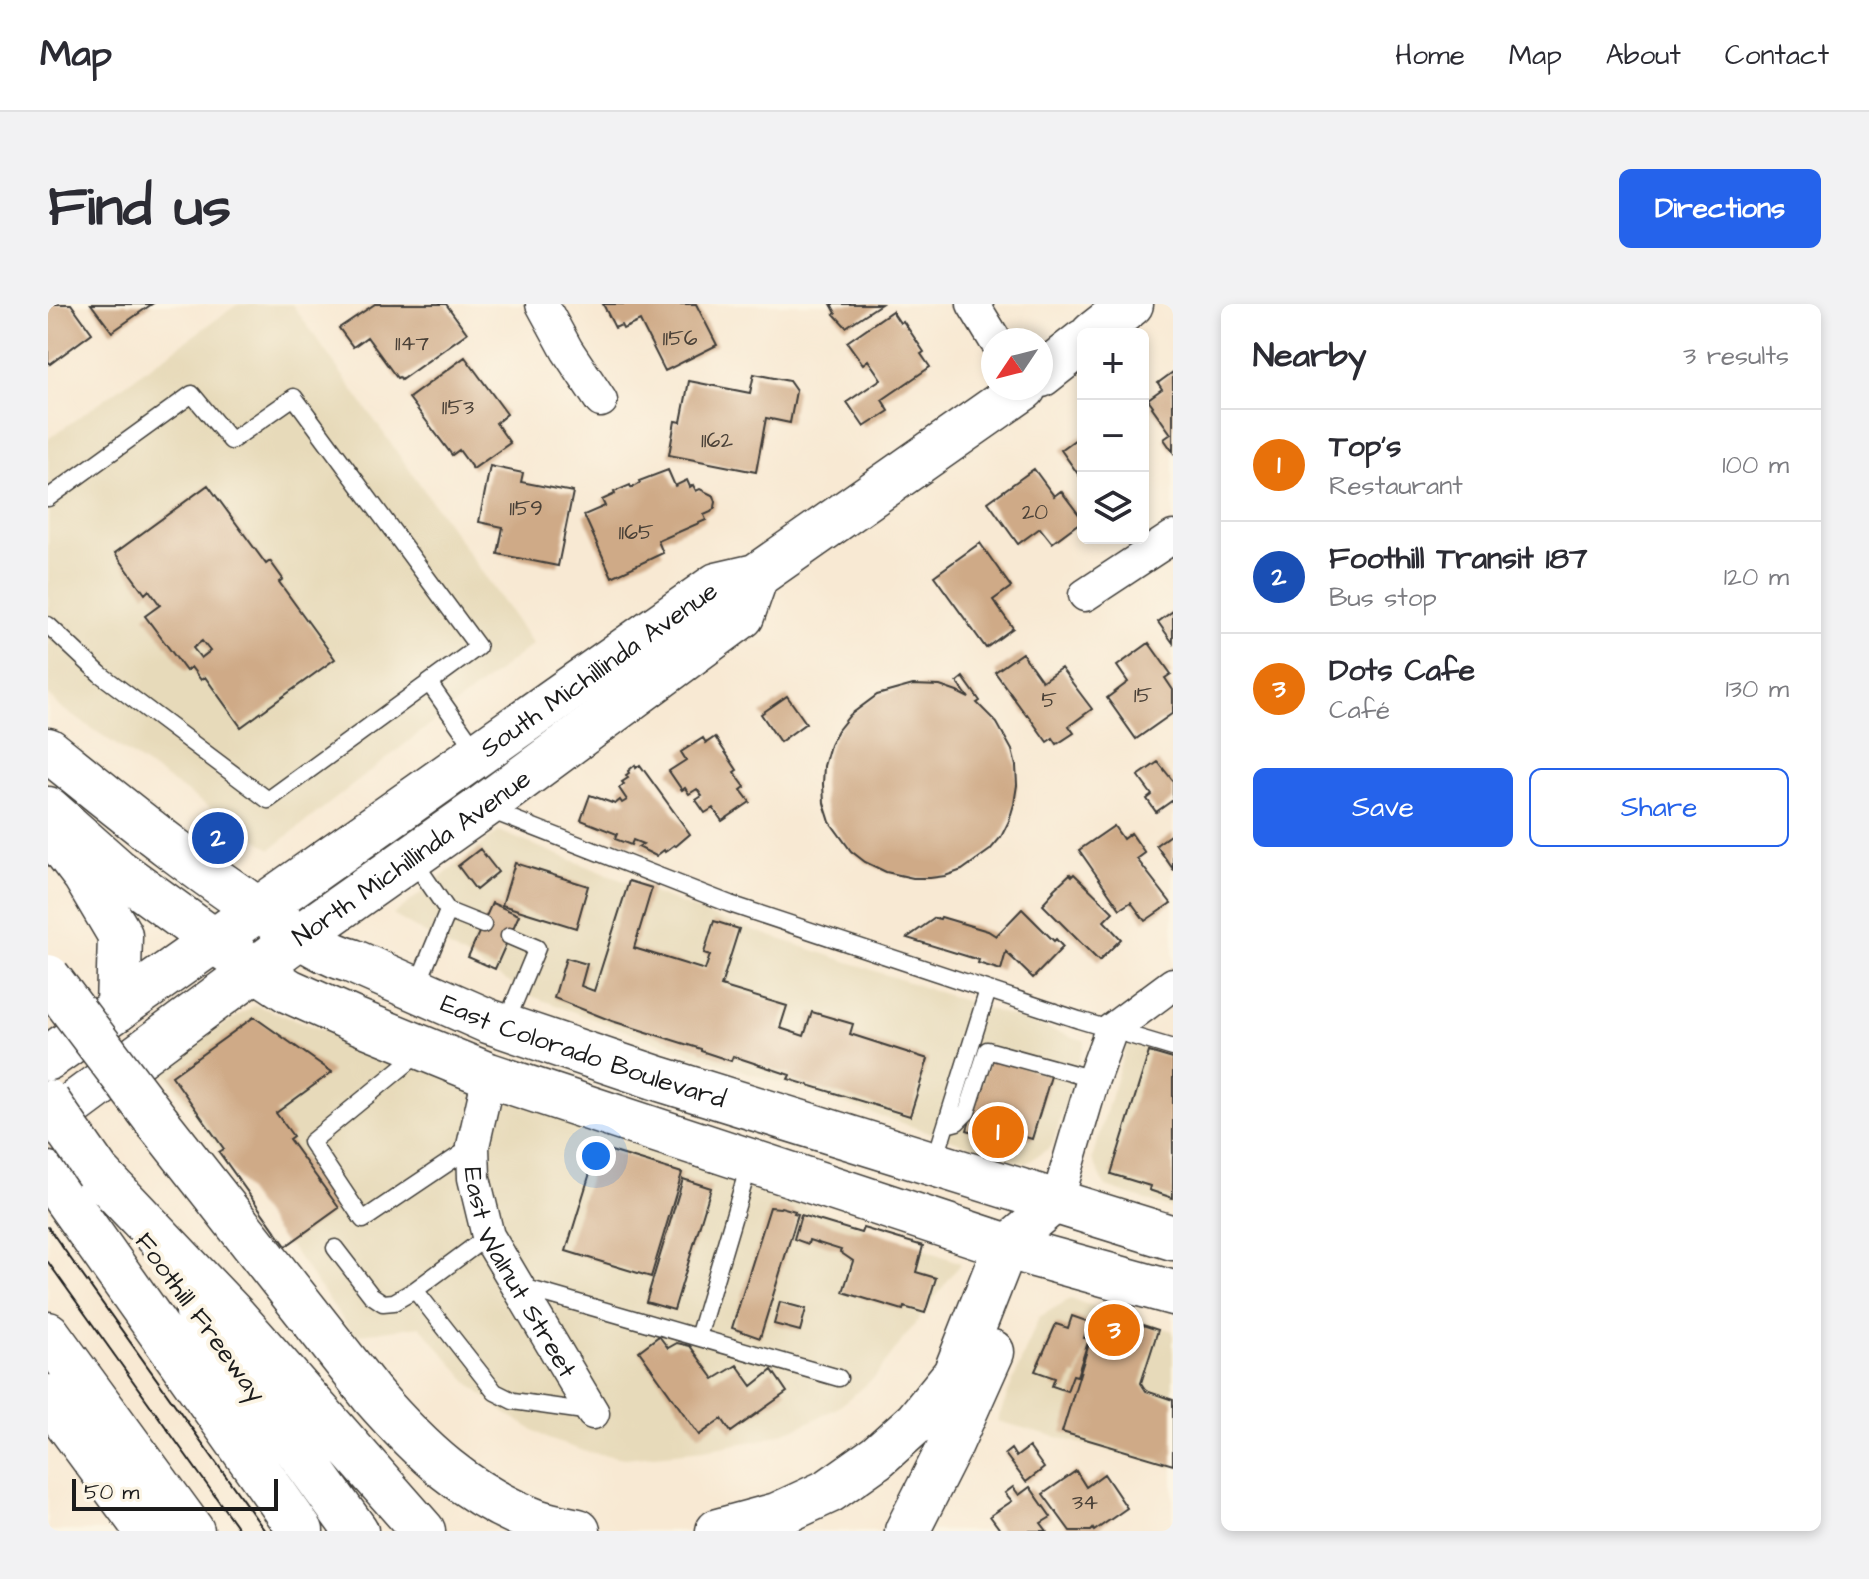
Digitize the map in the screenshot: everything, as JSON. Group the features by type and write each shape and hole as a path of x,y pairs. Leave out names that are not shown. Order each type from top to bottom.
{"main road":[{"path":"1101,328 1131,304"},
{"path":"1053,366 1077,347"},
{"name":"South Michillinda Avenue","path":"258,910 479,754 632,671 717,585 756,576 1007,400"},
{"name":"North Michillinda Avenue","path":"48,1123 300,936 483,807 632,671"},
{"name":"East Colorado Boulevard","path":"48,750 173,850 258,910 342,958 505,1027 660,1079 940,1144 1057,1202 1173,1238"},
{"name":"East Colorado Boulevard","path":"48,809 118,871 289,991 489,1075 1020,1250 1173,1293"},
{"path":"48,827 85,876 120,935 118,1009"},
{"name":"North Michillinda Avenue","path":"48,1058 258,910"},
{"path":"48,977 159,1124 406,1434 445,1470 489,1500 538,1522 578,1531"},
{"name":"Foothill Freeway","path":"48,1102 70,1181 356,1531"},
{"path":"70,1181 301,1531"},
{"path":"70,1181 235,1317 423,1531"},
{"path":"718,1531 777,1515 829,1491 877,1457 916,1422 955,1374 1020,1250"},
{"path":"907,1531 950,1446 1020,1250"},
{"path":"48,1334 192,1531"},
{"path":"48,1397 147,1531"}],"street":[{"path":"542,304 567,350 601,401"},
{"path":"973,304 988,328"},
{"path":"1085,595 1173,537"},
{"path":"1020,1250 1057,1202 1093,1079 1111,1030 1173,984"},
{"name":"East Walnut Street","path":"489,1075 473,1146 474,1178 488,1236 593,1413"}],"lane":[{"path":"48,498 192,394 231,441 294,397 478,647 268,800 100,674 48,625"},
{"path":"429,683 479,754"},
{"path":"483,807 730,904 1173,1048"},
{"path":"412,858 448,911 483,925"},
{"path":"416,989 448,911"},
{"path":"505,1027 537,948 509,936"},
{"path":"940,1144 988,990"},
{"path":"425,1049 311,1142 363,1220 473,1146"},
{"path":"940,1144 967,1112 987,1050 1093,1079"},
{"path":"698,1337 750,1161"},
{"path":"335,1248 371,1295 383,1303 394,1302 415,1290 488,1236"},
{"path":"517,1286 839,1378"},
{"path":"415,1290 495,1392 513,1401 593,1413"}],"shaded area":[{"path":"238,304 292,304 533,644 271,849 60,707 48,695 48,439"},
{"path":"499,831 711,916 1085,1041 1052,1146 1025,1164 645,1038 534,997 393,915"},
{"path":"255,1005 961,1263 875,1377 837,1408 801,1426 765,1439 704,1450 625,1458 587,1452 548,1439 505,1413 471,1385 420,1326 354,1335 160,1066"},
{"path":"1127,1042 1173,1055 1173,1209 1106,1187 1092,1159"},
{"path":"1070,1299 1173,1331 1173,1468 997,1421 1039,1317"}],"building":[{"path":"48,304 71,304 92,333 50,364 48,361"},
{"path":"91,304 152,304 112,332"},
{"path":"375,304 446,304 467,333 401,380 367,337 353,347 339,328"},
{"path":"603,304 696,304 717,345 665,371 640,321 623,329 621,325 615,328"},
{"path":"831,304 881,304 846,327 834,314"},
{"path":"892,311 900,323 903,321 924,352 921,354 930,367 882,400 889,411 864,427 847,402 881,379 868,360 863,364 847,342"},
{"path":"465,357 507,414 496,423 510,443 473,469 459,450 452,455 409,398"},
{"path":"1173,372 1173,452 1164,439 1171,434 1149,400 1162,389 1158,383"},
{"path":"754,374 789,381 796,391 790,423 766,418 756,472 669,455 675,421 681,422 689,381 750,393"},
{"path":"1077,438 1077,473 1061,450"},
{"path":"490,466 523,473 521,482 573,492 558,566 498,554 503,527 479,522"},
{"path":"1034,469 1054,496 1061,491 1077,512 1077,524 1052,543 1040,528 1018,544 988,502"},
{"path":"668,470 675,486 687,480 696,491 700,489 714,496 715,507 704,515 706,520 658,541 663,553 612,577 584,515 605,506 602,500 614,492 630,485 631,488 639,481"},
{"path":"208,485 266,564 270,561 283,579 279,582 335,659 241,727 205,677 201,680 191,667 186,671 145,616 160,605 149,590 145,594 115,553","holes":["202,641 210,651 201,658 193,648"]},
{"path":"980,543 1011,587 993,600 1013,628 986,648 934,576"},
{"path":"1173,611 1173,643 1158,622"},
{"path":"1149,643 1171,674 1165,678 1173,690 1173,713 1136,739 1107,698 1128,682 1117,666"},
{"path":"1022,653 1042,681 1061,668 1092,709 1069,726 1074,733 1057,744 1053,738 1047,742 995,672"},
{"path":"963,677 980,701 977,703 997,723 1012,750 1017,785 1009,821 990,850 962,870 930,878 886,872 851,851 830,822 824,803 823,784 830,745 850,715 877,695 913,685 940,686 969,698 957,682"},
{"path":"787,696 806,723 780,742 761,714"},
{"path":"715,737 737,770 734,772 745,787 741,790 750,802 722,821 713,808 705,813 696,800 702,796 697,789 689,794 685,788 682,790 669,771 686,760 681,752 703,738 706,743"},
{"path":"1158,762 1173,781 1173,800 1156,812 1147,799 1152,795 1138,776"},
{"path":"635,765 636,768 640,765 690,834 676,846 656,856 638,847 643,844 633,840 631,845 615,839 617,834 581,820 590,795 615,804 627,800 619,788"},
{"path":"1114,826 1123,839 1131,833 1145,853 1137,859 1171,903 1145,921 1131,902 1120,909 1079,850"},
{"path":"1173,833 1173,869 1156,845"},
{"path":"480,849 498,872 476,890 458,866"},
{"path":"515,863 588,886 576,928 502,905"},
{"path":"1070,874 1074,874 1113,912 1104,921 1121,939 1099,961 1043,905"},
{"path":"629,881 652,888 634,948 705,970 710,955 704,953 714,921 739,929 721,986 787,1006 780,1028 804,1036 812,1012 853,1024 850,1034 928,1059 910,1116 788,1079 790,1075 733,1056 731,1061 554,998 566,958 587,964 581,986 594,991"},
{"path":"492,903 519,915 495,969 468,957"},
{"path":"1022,909 1063,947 1033,978 1006,952 1001,970 907,938 941,917 996,936"},
{"path":"254,1017 332,1072 276,1113 293,1136 289,1139 339,1208 286,1246 219,1152 224,1149 172,1076"},
{"path":"1149,1052 1173,1059 1173,1198 1149,1190 1150,1186 1111,1174"},
{"path":"990,1057 1051,1076 1032,1139 1015,1134 1012,1144 967,1130"},
{"path":"598,1147 682,1173 651,1277 566,1251"},
{"path":"683,1179 711,1188 674,1310 646,1302"},
{"path":"770,1207 781,1207 798,1214 760,1338 732,1328"},
{"path":"801,1215 861,1233 863,1228 923,1246 916,1272 936,1278 925,1313 904,1307 903,1310 843,1292 853,1261 841,1250 809,1240 808,1244 794,1239"},
{"path":"780,1302 806,1309 800,1331 774,1324"},
{"path":"1099,1311 1158,1330 1141,1383 1146,1391 1173,1400 1173,1465 1062,1432"},
{"path":"1072,1316 1089,1322 1084,1338 1089,1339 1077,1376 1073,1375 1067,1391 1052,1386 1055,1378 1035,1371 1056,1324 1068,1328"},
{"path":"659,1336 668,1348 677,1343 690,1346 714,1379 737,1365 752,1386 772,1370 787,1392 731,1432 722,1419 699,1435 639,1351"},
{"path":"1029,1447 1044,1468 1026,1482 1005,1454 1011,1449 1016,1457"},
{"path":"1076,1471 1086,1487 1104,1474 1127,1508 1094,1531 1070,1531 1043,1494"},
{"path":"1013,1487 1019,1495 1030,1487 1051,1517 1041,1523 1047,1531 1001,1531 990,1516 1012,1501 1005,1493"}],"tram line":[{"path":"48,1227 265,1531"},
{"path":"48,1262 240,1531"}],"place":[{"name":"Foothill Transit 187","path":"218,838"},
{"name":"Top's","path":"998,1132"},
{"name":"Dots Cafe","path":"1114,1330"}]}
